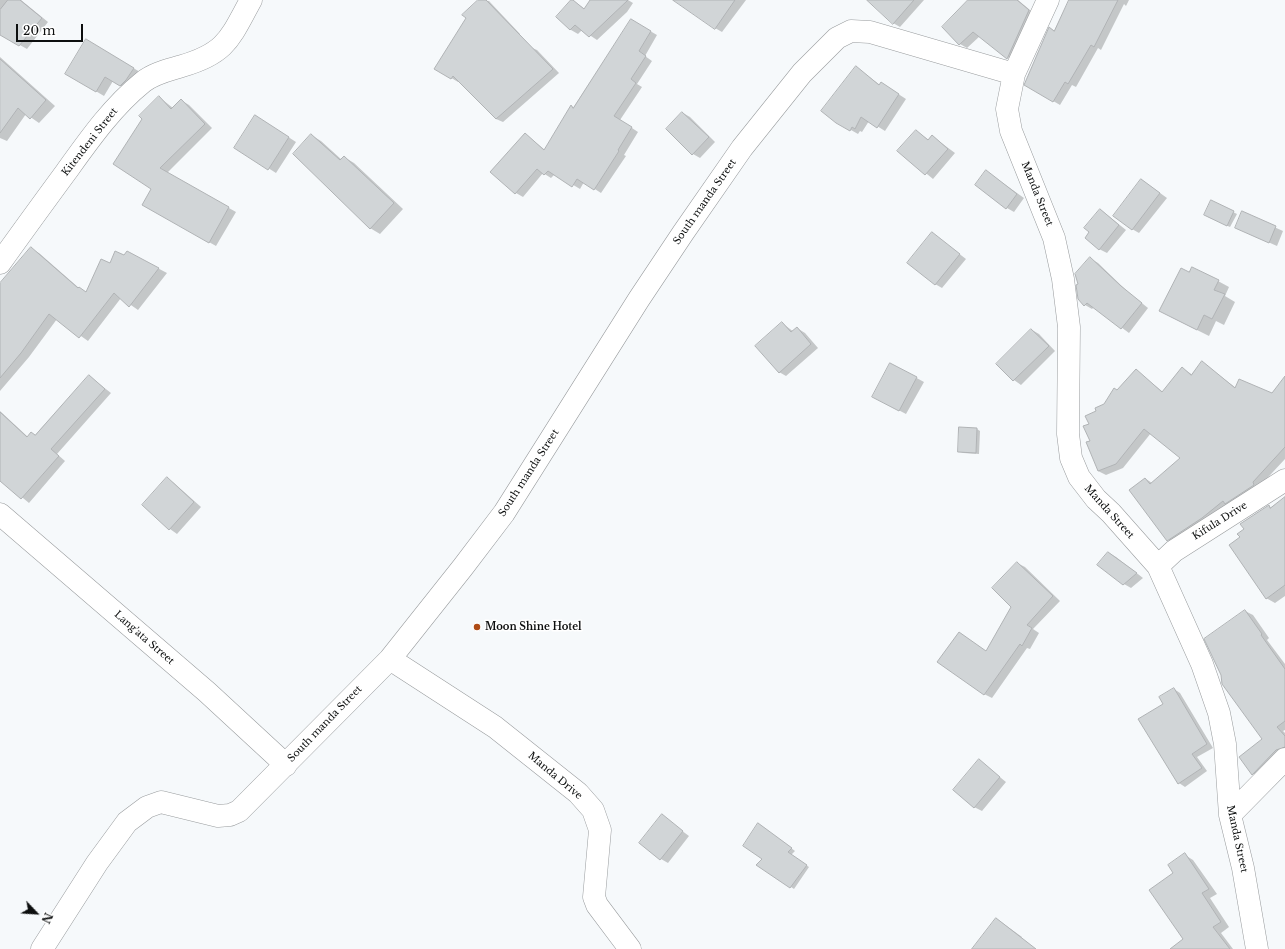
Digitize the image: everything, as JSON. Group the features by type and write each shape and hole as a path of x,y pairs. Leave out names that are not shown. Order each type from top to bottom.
{"street":[{"name":"Kitendeni Street","path":"0,263 94,134 119,105 144,81 161,72 198,61 218,51 230,38 251,0"},
{"name":"Manda Street","path":"1048,0 1014,74 1007,109 1011,131 1054,238 1063,279 1069,327 1068,434 1070,458 1079,477 1096,500 1111,513 1158,566 1202,664 1219,713 1225,744 1230,815 1243,868 1257,949"},
{"name":"South manda Street","path":"42,949 97,863 127,822 147,807 161,802 218,816 230,815 246,806 390,659 504,513 639,299 742,148 802,73 837,38 850,31 870,32 1014,74"},
{"name":"Kifula Drive","path":"1158,566 1174,551 1285,480"},
{"name":"Lang'ata Street","path":"0,514 201,687 286,765"},
{"name":"Manda Drive","path":"390,659 495,727 578,793 593,810 600,830 594,896 597,905 630,949"},
{"path":"1230,815 1285,759"}],"building":[{"path":"8,0 20,0 42,18 19,46 0,35 0,10"},
{"path":"478,0 486,0 553,69 496,119 453,76 451,79 434,69 466,18 462,15"},
{"path":"571,0 584,9 590,0 628,0 589,37 575,25 570,30 556,17"},
{"path":"673,0 735,0 715,29"},
{"path":"867,0 914,0 893,24"},
{"path":"968,0 1017,0 1029,10 1007,59 973,32 959,45 942,27"},
{"path":"1069,0 1118,0 1094,47 1091,45 1068,84 1065,82 1053,102 1024,85 1049,27 1054,31"},
{"path":"631,19 651,31 639,51 646,56 631,79 636,83 614,116 632,127 618,150 619,151 594,190 577,179 572,187 548,171 544,175 537,169 515,194 490,172 525,133 544,150 571,105 573,108"},
{"path":"86,39 134,68 120,86 105,77 96,92 65,74"},
{"path":"0,59 46,100 30,119 18,108 0,133"},
{"path":"856,66 879,85 881,82 899,94 877,128 861,117 855,129 852,127 850,131 836,123 821,111"},
{"path":"159,96 171,109 181,99 205,124 160,168 229,207 209,243 142,205 151,189 113,164 142,119 139,116"},
{"path":"682,112 709,137 692,155 666,129"},
{"path":"255,115 289,137 268,170 234,148"},
{"path":"916,130 928,140 932,135 948,149 925,175 897,151"},
{"path":"311,134 340,160 344,156 394,203 370,229 293,154"},
{"path":"986,170 1017,194 1006,209 975,185"},
{"path":"1141,179 1160,193 1132,230 1113,216"},
{"path":"1211,200 1234,211 1227,226 1204,215"},
{"path":"1100,209 1119,225 1099,250 1085,238 1089,232 1084,228"},
{"path":"1242,211 1276,226 1269,243 1235,228"},
{"path":"932,232 960,254 935,285 907,263"},
{"path":"31,247 78,288 79,287 86,292 101,259 110,263 115,251 124,255 127,251 159,268 129,307 114,293 79,338 49,314 21,353 0,378 0,283"},
{"path":"1090,257 1142,303 1121,329 1087,303 1084,306 1078,299 1076,285 1078,284 1075,274"},
{"path":"1192,267 1219,280 1214,290 1225,294 1212,319 1204,315 1197,330 1159,311 1181,268 1189,272"},
{"path":"782,322 791,332 797,327 811,344 779,373 755,346"},
{"path":"1031,329 1049,346 1013,381 996,364"},
{"path":"1202,361 1235,388 1239,379 1272,393 1285,376 1285,447 1253,482 1254,485 1225,504 1223,501 1202,518 1167,541 1129,490 1145,478 1150,484 1180,458 1144,429 1116,464 1098,471 1086,442 1090,441 1083,426 1089,424 1085,416 1096,411 1095,408 1104,404 1114,388 1117,390 1136,369 1162,392 1182,367 1191,375"},
{"path":"890,363 917,377 899,411 872,397"},
{"path":"89,375 105,389 51,449 59,456 21,499 0,481 0,412 27,437 31,432 35,435"},
{"path":"959,427 977,428 976,453 958,452"},
{"path":"167,477 194,502 169,530 142,505"},
{"path":"1285,497 1285,585 1266,599 1229,545 1240,537 1237,534 1244,529 1240,524 1269,505 1270,508"},
{"path":"1108,552 1137,573 1123,585 1097,565"},
{"path":"1017,562 1053,596 1027,625 1032,628 1022,646 1020,644 984,695 937,662 959,632 986,651 1011,607 992,588"},
{"path":"1245,610 1285,669 1285,721 1277,727 1285,736 1285,747 1276,750 1252,775 1239,757 1262,739 1222,684 1221,675 1204,639"},
{"path":"1174,688 1207,744 1192,754 1202,768 1178,784 1138,719 1163,704 1159,697"},
{"path":"979,759 1000,777 974,808 953,790"},
{"path":"662,814 683,831 660,860 639,843"},
{"path":"758,823 792,848 788,852 807,865 790,888 756,865 762,859 743,846"},
{"path":"1185,853 1209,889 1202,893 1221,922 1213,927 1230,949 1170,949 1183,939 1149,890 1173,873 1168,865"},
{"path":"996,918 1036,949 972,949"}],"place":[{"name":"Moon Shine Hotel","path":"477,627"}]}
